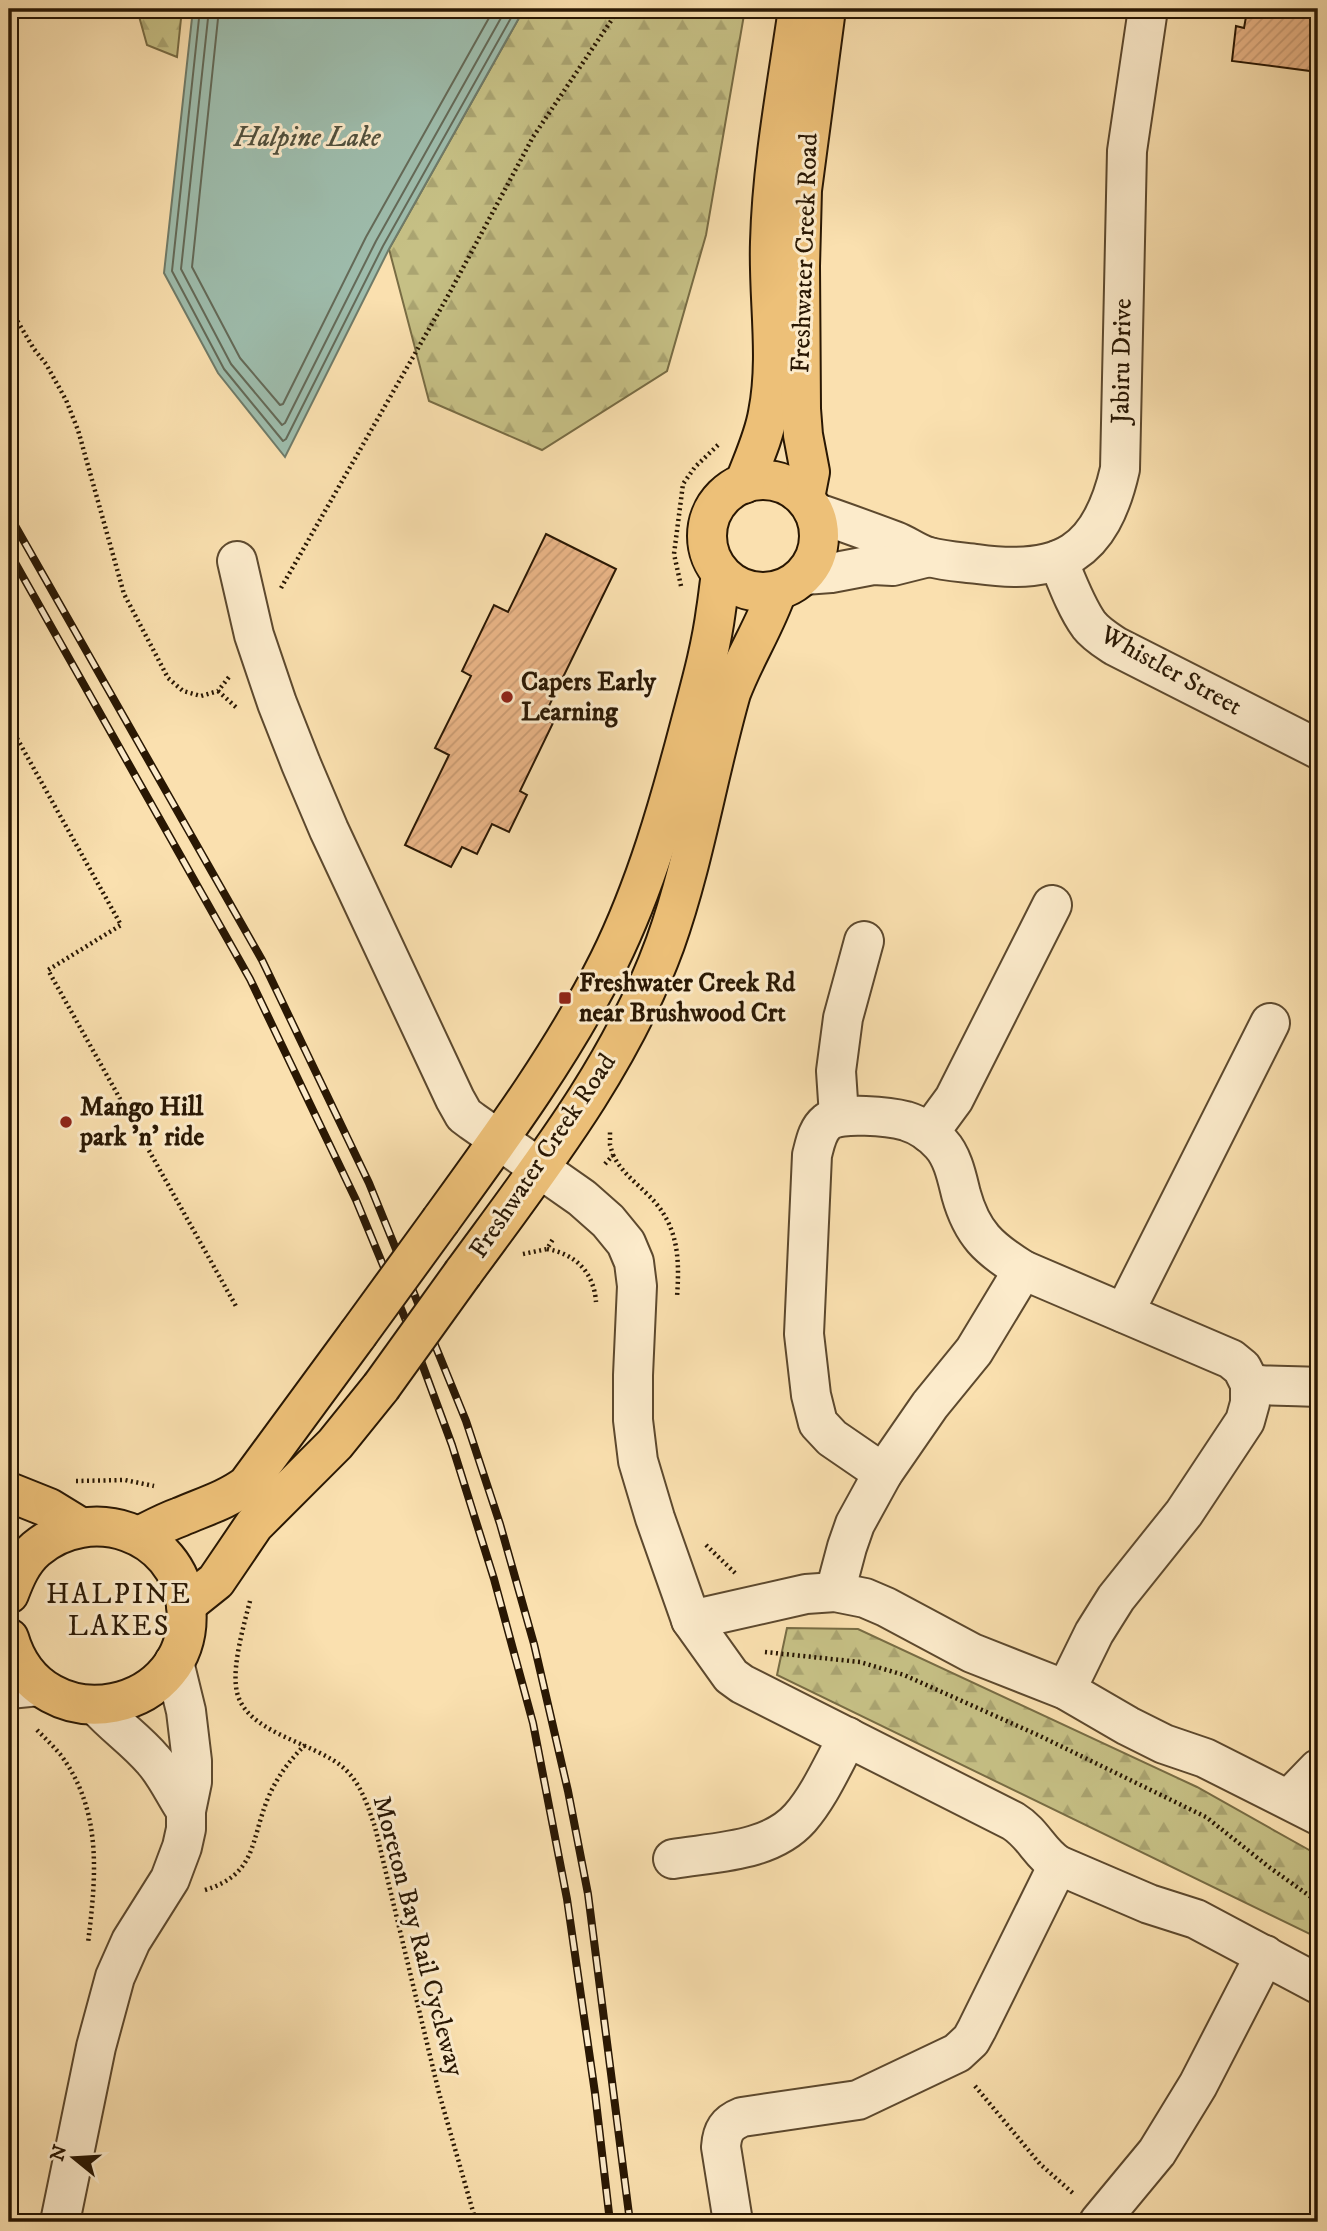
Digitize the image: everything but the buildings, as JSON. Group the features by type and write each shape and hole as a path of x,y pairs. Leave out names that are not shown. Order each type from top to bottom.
{"main road":[{"name":"Freshwater Creek Road","path":"744,484 764,431 769,409 772,376 770,241 779,134 798,9"},
{"name":"Freshwater Creek Road","path":"809,505 810,472 801,409 802,190 825,9"},
{"path":"760,480 776,481 791,487 809,505 819,528 814,561 790,583 762,593 733,584 721,574 708,545 708,526 714,509 722,498 744,484 760,480"},
{"name":"Freshwater Creek Road","path":"139,1536 216,1502 247,1485 499,1141 555,1058 610,958 660,834 701,681 721,574"},
{"name":"Freshwater Creek Road","path":"186,1605 216,1581 254,1525 335,1444 381,1387 540,1169 592,1092 644,995 664,945 682,891 740,667 790,583"},
{"path":"9,1492 49,1508 80,1527"},
{"path":"9,1594 18,1571 34,1550 55,1535 80,1527 111,1526 139,1536 162,1553 178,1577 186,1605 184,1635 174,1662 154,1686 127,1701 97,1706 76,1704 24,1687 21,1666 9,1638"}],"street":[{"name":"Jabiru Drive","path":"809,505 929,557 1004,568 1025,568 1058,560 1096,533 1114,494 1120,469 1127,151 1148,9"},
{"name":"Jabiru Drive","path":"790,583 873,565 893,566 929,557"},
{"name":"Whistler Street","path":"1058,560 1085,618 1100,636 1318,749"},
{"path":"237,561 254,635 277,703 329,830 464,1115 582,1198 608,1221 626,1243 634,1262 637,1297 632,1375 633,1420 638,1461 691,1620 731,1676 1013,1821 1032,1835 1050,1860 1058,1865 1149,1905 1196,1919 1318,1983"},
{"path":"929,1133 954,1099 1052,905"},
{"path":"839,1116 836,1071 843,1018 864,941"},
{"path":"1124,1313 1270,1023"},
{"path":"883,1473 832,1438 818,1423 811,1395 804,1334 811,1156 818,1135 827,1122 839,1116 906,1121 929,1133 943,1146 955,1170 963,1201 975,1230 995,1252 1023,1270 1231,1359 1242,1368 1250,1384 1250,1403 1245,1421 1184,1513 1116,1598 1094,1633 1066,1690"},
{"path":"835,1592 846,1547 855,1524 883,1473 930,1405 974,1351 1023,1270"},
{"path":"1250,1384 1318,1387"},
{"path":"691,1620 806,1594 835,1592 864,1598 887,1607 972,1653 1066,1690 1128,1727 1164,1744 1205,1758 1304,1807 1318,1769"},
{"path":"60,2222 109,1995 131,1941 170,1879 182,1847 192,1782 192,1761 186,1710 174,1662"},
{"path":"97,1706 156,1763 186,1811"},
{"path":"673,1859 751,1846 786,1830 800,1818 814,1799 848,1737"},
{"path":"733,2222 721,2147 726,2127 742,2117 858,2099 957,2053 971,2040 1058,1865"},
{"path":"1101,2220 1157,2152 1191,2096 1265,1955"}],"path":[{"path":"9,307 11,319 46,364 66,400 78,430 124,594 168,678 183,691 201,696 218,691 254,635 449,293 534,137 619,9"},
{"path":"682,590 674,554 684,484"},
{"path":"9,724 121,925 48,970 237,1308"},
{"path":"547,1249 567,1255 587,1272 593,1282 597,1307"},
{"path":"66,1479 114,1479 153,1486 165,1485"},
{"path":"703,1542 738,1577 756,1605"},
{"name":"Moreton Bay Rail Cycleway","path":"251,1597 236,1673 240,1700 258,1722 320,1752 345,1769 357,1782 365,1797 375,1827 439,2094 476,2222"},
{"path":"743,1684 757,1651 860,1661 904,1675 1040,1736 1206,1816 1318,1902"},
{"path":"27,1723 60,1754 75,1780 90,1817 94,1839 87,1946"},
{"path":"159,1895 204,1891 222,1885 241,1870 248,1860 277,1779 305,1745"},
{"path":"957,2053 975,2087 1040,2164 1101,2220"}],"green space":[{"path":"137,9 182,9 177,57 147,45"},
{"path":"524,9 745,9 706,235 667,371 542,450 429,401 389,249"},
{"path":"787,1628 858,1629 1197,1787 1318,1855 1318,1938 777,1675"}],"water":[{"name":"Halpine Lake","path":"193,9 524,9 389,249 285,457 218,373 164,273"}],"railway":[{"path":"9,515 262,960 369,1183 466,1421 500,1524 534,1644 568,1791 588,1894 630,2222"},
{"path":"9,552 250,979 356,1200 407,1323 452,1445 494,1579 533,1723 567,1899 595,2093 610,2222"}],"place":[{"name":"Capers Early Learning","path":"507,697"},
{"name":"Freshwater Creek Rd near Brushwood Crt","path":"565,998"},
{"name":"Mango Hill park 'n' ride","path":"66,1122"}],"district":[{"name":"HALPINE LAKES","path":"119,1610"}]}
